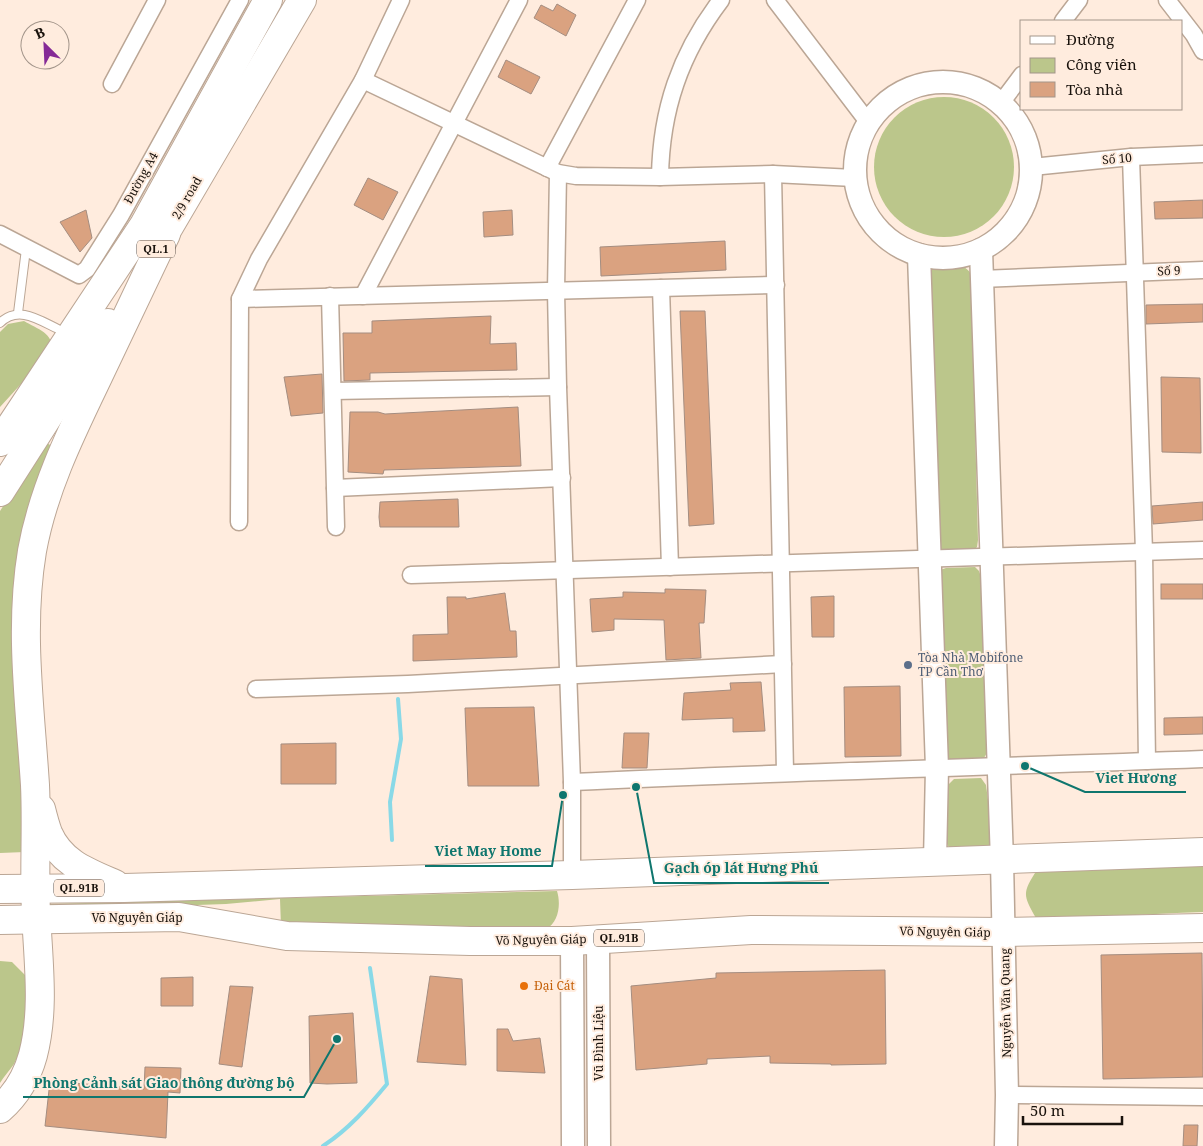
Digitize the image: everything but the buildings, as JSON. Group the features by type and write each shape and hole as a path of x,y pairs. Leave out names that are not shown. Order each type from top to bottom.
{"highway":[{"name":"2/9 road","path":"0,442 144,225 268,0"},
{"name":"2/9 road","path":"0,492 166,234 302,0"},
{"path":"0,1109 24,1082 33,1054 40,1012 35,888 35,787 25,662 26,599 32,549 46,496 63,450 166,234"},
{"path":"0,437 34,391"},
{"path":"35,787 48,833 70,863 124,888"},
{"name":"QL.91B","path":"0,890 572,875 935,861 1002,861 1203,852"},
{"name":"Võ Nguyên Giáp","path":"0,920 179,917 287,936 470,941 572,941 751,930 1004,932 1203,928"}],"street":[{"path":"112,84 157,0"},
{"name":"Đường A4","path":"0,234 79,275 87,269 121,216 240,0"},
{"path":"239,522 240,299 259,258 363,80 401,0"},
{"path":"363,296 519,0"},
{"path":"572,875 572,782 558,386 553,170 637,0"},
{"path":"660,177 661,148 668,107 681,67 699,32 721,0"},
{"path":"775,0 868,122"},
{"path":"1064,20 1079,0"},
{"path":"1168,0 1183,20"},
{"path":"1183,20 1203,51"},
{"path":"1001,103 1020,78"},
{"path":"363,80 553,170 576,176 660,177 773,174 854,178"},
{"path":"939,82 967,85 992,96 1001,103 1013,115 1026,140 1032,167 1028,193 1018,216 1002,236 980,250 966,255 934,258 919,255 894,244 874,227 860,204 854,178 856,149 868,122 887,101 912,87 939,82"},
{"name":"Số 10","path":"1032,167 1131,157 1203,154"},
{"path":"1131,157 1144,552 1147,761"},
{"path":"773,174 785,772"},
{"name":"Nguyễn Văn Quang","path":"980,250 1002,861 1007,1095 1006,1146"},
{"path":"919,255 936,768 935,861"},
{"name":"Số 9","path":"980,279 1203,270"},
{"path":"240,299 776,285"},
{"path":"661,288 670,567"},
{"path":"330,296 336,527"},
{"path":"333,392 558,386"},
{"path":"335,488 562,478"},
{"path":"411,575 1203,550"},
{"path":"256,689 408,684 783,664"},
{"path":"572,782 785,772 998,767 1203,759"},
{"name":"Vũ Đình Liệu","path":"598,939 599,1146"},
{"path":"572,941 573,1146"},
{"path":"1007,1095 1203,1097"}],"lane":[{"path":"18,313 26,248"},
{"path":"0,324 10,316 18,313 58,329"}],"green space":[{"path":"944,97 958,98 971,102 994,117 1009,140 1013,153 1013,181 1009,194 994,217 971,232 958,236 944,237 930,236 917,232 894,217 879,194 875,181 874,167 875,153 879,140 894,117 917,102 930,98"},
{"path":"937,265 960,265 971,274 978,540 977,547 973,551 943,551 938,546 930,269"},
{"path":"24,321 48,336 52,345 51,351 0,407 0,332 8,324"},
{"path":"45,442 52,446 28,548 25,852 0,853 0,511"},
{"path":"975,567 981,577 988,751 984,758 978,762 951,761 947,758 940,570"},
{"path":"981,778 986,785 993,838 990,845 985,850 949,848 947,843 945,788 954,779"},
{"path":"1203,860 1203,912 1036,918 1027,899 1027,889 1037,870"},
{"path":"557,891 559,901 558,912 554,922 546,929 281,926 280,899 226,904 50,910 46,904"},
{"path":"0,961 12,962 26,976 26,998 24,1032 19,1054 0,1083"}],"waterway":[{"path":"392,840 390,802 401,739 398,699"},
{"path":"323,1146 350,1125 387,1084 370,968"}],"place":[{"name":"Tòa Nhà Mobifone TP Cần Thơ","path":"908,665"},
{"name":"Viet Hương","path":"1025,766"},
{"name":"Gạch óp lát Hưng Phú","path":"636,787"},
{"name":"Viet May Home","path":"563,795"},
{"name":"Đại Cát","path":"524,986"},
{"name":"Phòng Cảnh sát Giao thông đường bộ","path":"337,1039"}]}
